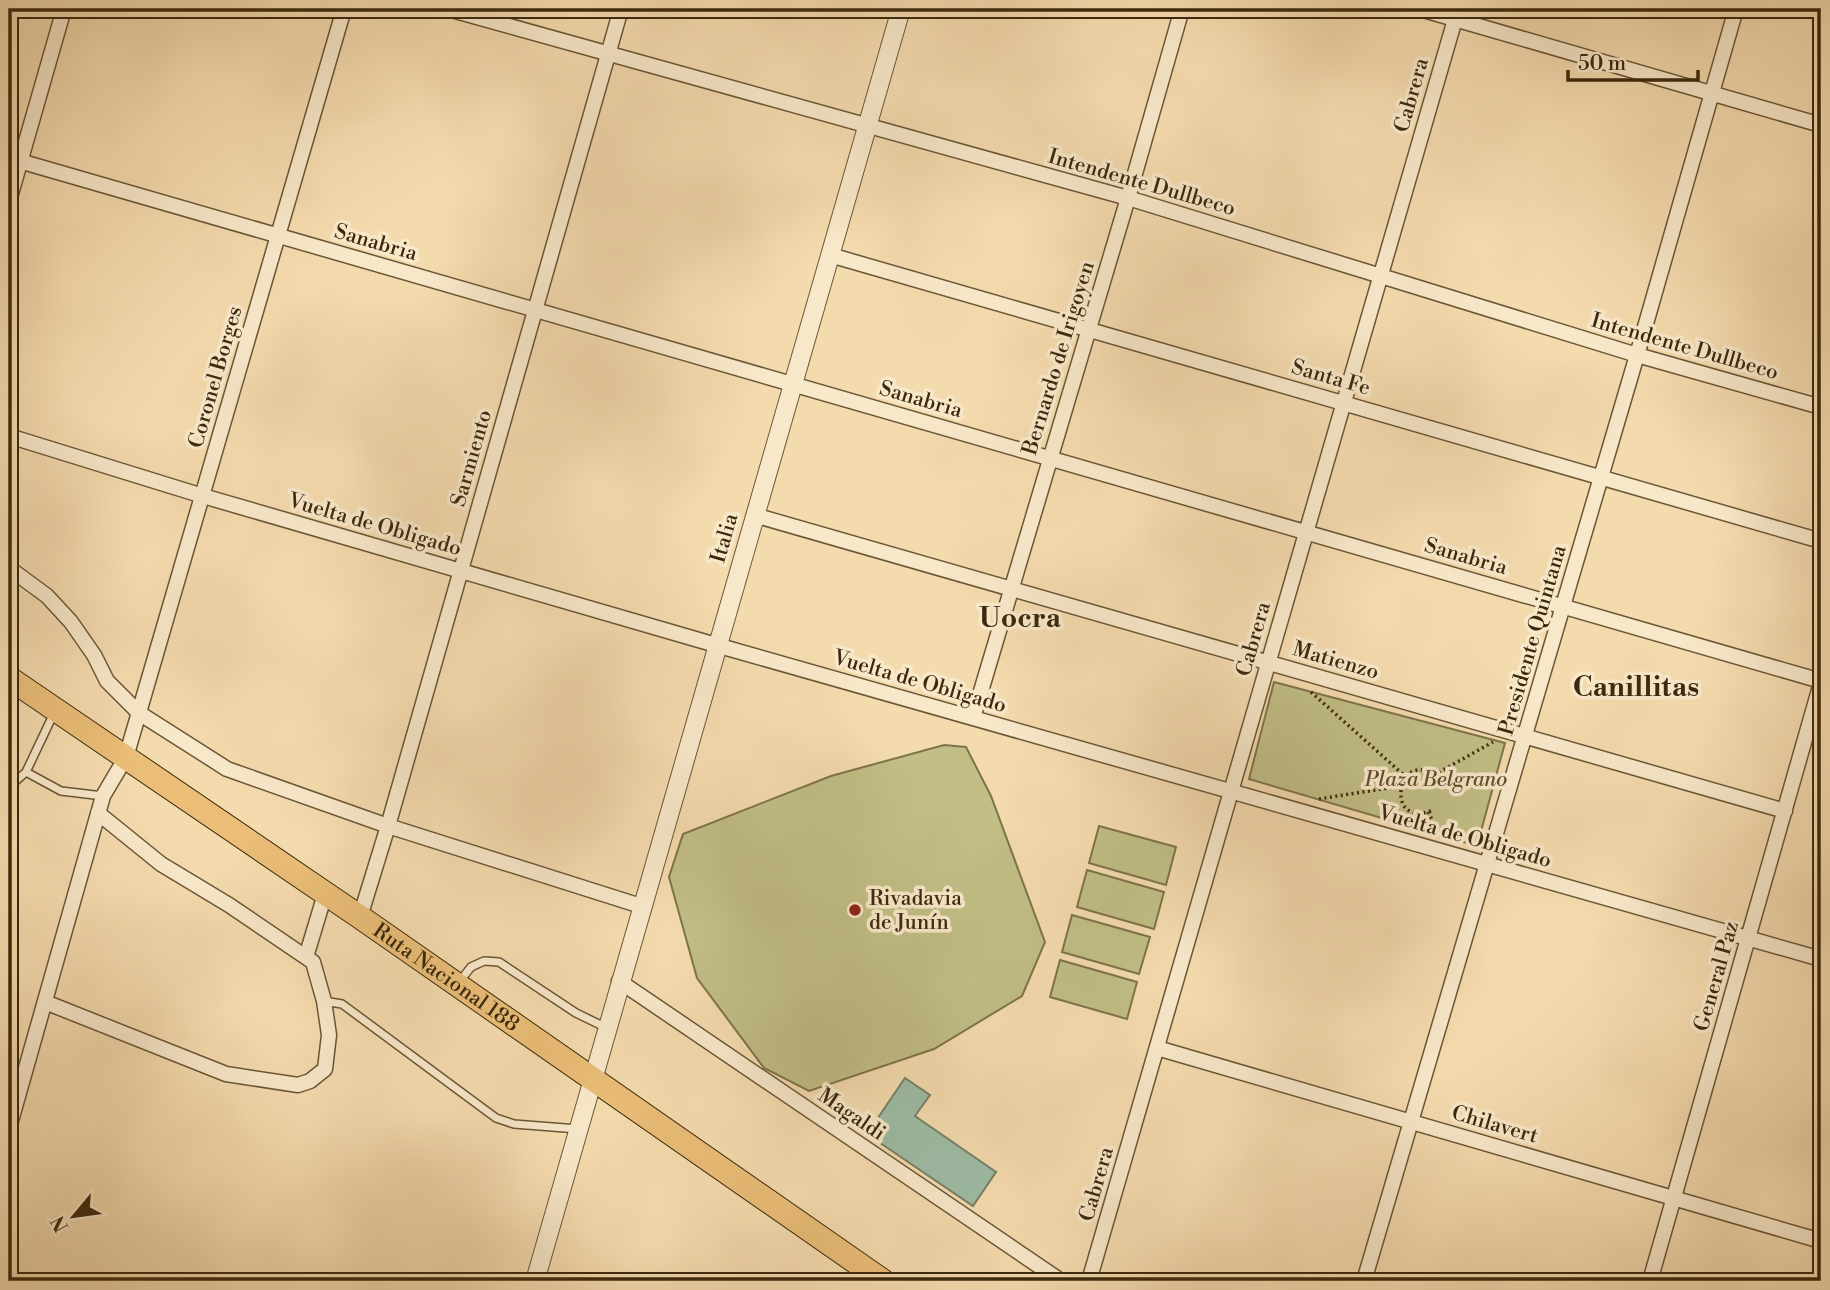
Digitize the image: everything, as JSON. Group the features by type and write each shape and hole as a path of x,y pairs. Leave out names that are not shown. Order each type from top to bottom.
{"highway":[{"name":"Ruta Nacional 188","path":"9,678 360,917 883,1281"}],"street":[{"path":"9,201 15,159 64,9"},
{"name":"Coronel Borges","path":"9,1128 103,796 126,757 344,9"},
{"name":"Intendente Dullbeco","path":"448,9 1128,198 1637,355 1821,407"},
{"name":"Sarmiento","path":"360,917 621,9"},
{"name":"Italia","path":"535,1281 901,9"},
{"name":"Bernardo de Irigoyen","path":"972,718 1182,9"},
{"path":"1420,9 1456,14 1821,125"},
{"name":"Presidente Quintana","path":"1364,1281 1526,736 1736,9"},
{"name":"Cabrera","path":"1089,1281 1231,792 1275,665 1306,532 1456,14"},
{"name":"Sanabria","path":"15,159 1821,682"},
{"name":"Santa Fe","path":"830,255 1821,541"},
{"name":"Vuelta de Obligado","path":"9,436 203,496 716,645 1821,959"},
{"name":"Matienzo","path":"754,515 1785,811"},
{"path":"9,568 47,596 71,622 94,655 107,681 139,713 227,769 388,827 641,906"},
{"name":"General Paz","path":"1650,1281 1821,682"},
{"path":"45,1002 226,1074 298,1085 310,1081 324,1069 329,1035 324,1001 313,962 229,905 161,864 98,813"},
{"path":"306,957 326,894"},
{"name":"Magaldi","path":"620,981 1061,1281"},
{"name":"Chilavert","path":"1157,1048 1821,1241"}],"lane":[{"path":"9,787 26,772 55,710"},
{"path":"26,772 61,791 103,796"},
{"path":"457,985 471,967 484,961 499,962 576,1013 607,1028"},
{"path":"324,1001 342,1004 496,1118 514,1124 578,1129"}],"path":[{"path":"1275,665 1406,777"},
{"path":"1434,775 1511,732"},
{"path":"1431,811 1424,814 1410,810 1401,800 1400,786 1406,777 1421,770 1439,779"},
{"path":"1281,806 1400,786"}],"green space":[{"name":"Plaza Belgrano","path":"1274,682 1505,743 1477,846 1249,779"},
{"name":"Rivadavia de Junín","path":"944,745 966,747 991,796 1045,942 1022,996 934,1049 809,1091 764,1068 697,978 669,877 683,834 831,776"},
{"path":"1099,826 1176,847 1166,885 1089,863"},
{"path":"1087,870 1164,892 1154,929 1077,907"},
{"path":"1072,915 1150,937 1139,974 1062,952"},
{"path":"1060,960 1137,982 1127,1019 1050,997"}],"shaded area":[{"path":"905,1078 930,1095 915,1116 996,1172 973,1206 867,1134"}],"place":[{"name":"Rivadavia de Junín","path":"855,910"}],"district":[{"name":"Uocra","path":"1020,617"},
{"name":"Canillitas","path":"1636,686"}]}
